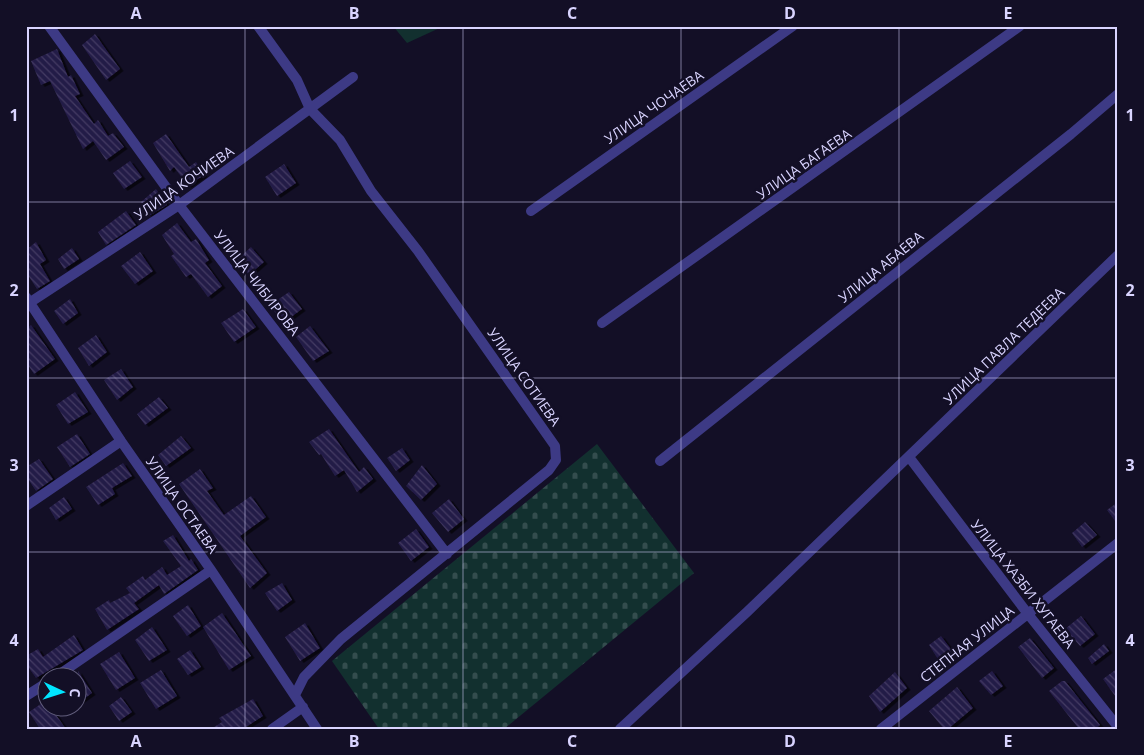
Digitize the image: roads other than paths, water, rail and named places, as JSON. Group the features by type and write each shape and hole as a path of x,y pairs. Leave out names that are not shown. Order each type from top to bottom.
{"street":[{"name":"УЛИЦА ЧИБИРОВА","path":"49,26 180,205 447,554"},
{"name":"УЛИЦА СОТИЕВА","path":"258,26 297,80 310,109 340,140 371,192 418,251 555,446 556,460 549,470 319,660 304,677 295,695"},
{"name":"УЛИЦА ЧОЧАЕВА","path":"531,211 792,26"},
{"name":"УЛИЦА БАГАЕВА","path":"602,323 1020,26"},
{"name":"УЛИЦА КОЧИЕВА","path":"28,302 180,205 353,78"},
{"name":"УЛИЦА АБАЕВА","path":"660,461 1063,140 1118,94"},
{"name":"УЛИЦА ПАВЛА ТЕДЕЕВА","path":"620,729 747,612 1118,255"},
{"name":"УЛИЦА ОСТАЕВА","path":"28,302 120,441 211,570 317,729"},
{"path":"26,506 120,441"},
{"name":"УЛИЦА ХАЗБИ ХУГАЕВА","path":"909,457 1028,614 1118,727"},
{"name":"СТЕПНАЯ УЛИЦА","path":"881,729 1118,543"},
{"path":"69,668 211,570"},
{"path":"26,696 38,688"},
{"path":"272,729 302,707"}]}
